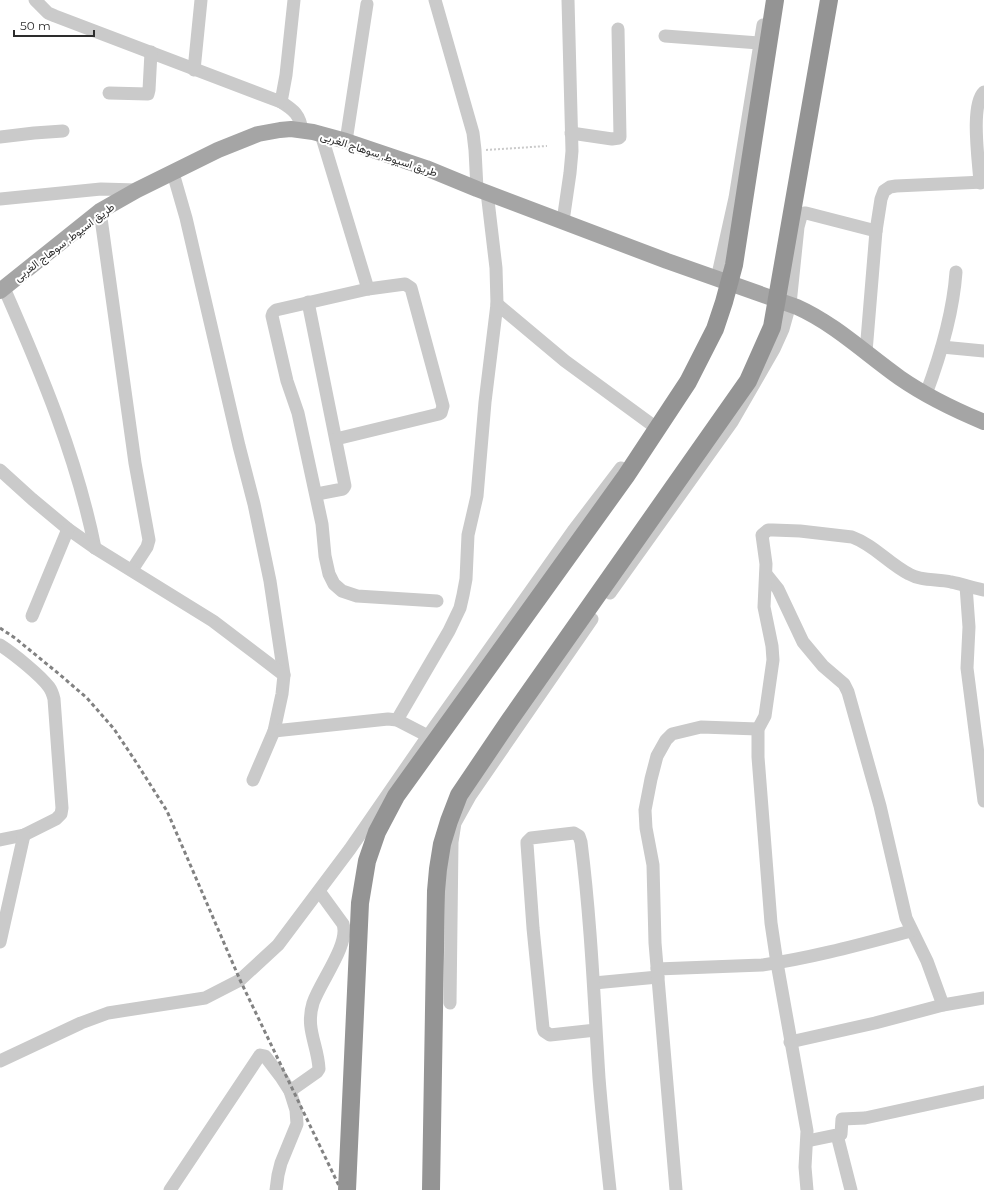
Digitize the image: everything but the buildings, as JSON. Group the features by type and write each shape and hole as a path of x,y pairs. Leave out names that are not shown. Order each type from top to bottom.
{"highway":[{"path":"347,1190 360,903 367,861 377,832 396,796 626,476 688,382 715,329 734,265 775,0"},
{"path":"431,1190 436,891 442,844 449,821 459,795 509,721 748,381 772,327 828,0"}],"main road":[{"name":"طريق اسيوط, سوهاج الغربى","path":"2,289 100,211 137,190 218,150 258,134 280,130 302,131 321,134 346,141 426,168 482,191 726,282 790,304 809,313 926,394 984,422"}],"street":[{"path":"35,0 48,13 280,102 296,114 301,122 302,131"},
{"path":"194,70 201,0"},
{"path":"280,102 286,75 294,0"},
{"path":"397,720 449,631 460,608 466,579 468,536 477,496 484,408 497,304 496,268 475,150 467,111 435,0"},
{"path":"563,221 571,162 568,0"},
{"path":"0,1061 81,1023 108,1013 205,998 240,980 278,945 350,849 573,531 634,449 686,372 702,343 726,282 735,198 767,0"},
{"path":"346,141 367,4"},
{"path":"571,133 612,139 620,137 618,29"},
{"path":"665,36 759,43"},
{"path":"109,92 148,94 151,52"},
{"path":"866,352 876,230 884,191 890,187 982,182 976,117 978,102 980,96 984,92"},
{"path":"0,137 63,131"},
{"path":"321,134 368,289"},
{"path":"173,173 186,218 254,504 272,588 284,675 274,731 252,780"},
{"path":"0,199 101,189 137,190"},
{"path":"100,211 135,463 149,540 147,547 132,570"},
{"path":"450,1003 453,830 470,796 606,598 732,422 774,349 783,329 790,304 798,227 802,214 806,213 876,230"},
{"path":"926,394 942,347 951,311 956,272"},
{"path":"336,439 439,414 442,410 443,406 411,288 405,284 368,289 308,302 276,310 272,316 287,381 298,413 322,524 325,556 329,574 334,584 342,591 358,596 437,601"},
{"path":"2,289 32,352 78,476 85,500 95,548"},
{"path":"308,302 344,483 344,488 316,494"},
{"path":"497,304 565,361 651,424"},
{"path":"942,347 984,351"},
{"path":"3,475 68,530 213,621 284,675"},
{"path":"32,616 68,530"},
{"path":"807,1190 805,1167 807,1132 790,1042 771,923 758,757 758,729 765,716 773,660 772,646 764,607 766,574 765,552 762,538 764,532 773,530 852,536 875,548 910,575 984,590"},
{"path":"766,574 778,589 803,642 823,666 844,684 848,692 880,806 902,905 911,931 927,961 943,1005"},
{"path":"966,586 969,627 967,668 984,801"},
{"path":"0,645 42,680 51,691 54,699 62,808 61,814 56,819 24,835 0,840"},
{"path":"274,731 388,719 397,720 428,736"},
{"path":"676,1190 658,973 653,865 645,817 651,779 660,748 672,734 694,727 758,729"},
{"path":"596,1030 550,1035 544,1032 535,951 527,844 531,838 574,834 579,836 581,842 588,903 596,1030 610,1190"},
{"path":"0,942 24,835"},
{"path":"290,1091 319,1069 310,1024 313,1003 339,951 345,935 343,924 319,891"},
{"path":"594,983 658,973 777,963 838,950 911,931"},
{"path":"790,1042 875,1023 943,1005 984,998"},
{"path":"170,1190 260,1055 266,1056 281,1077 290,1091 296,1110 297,1124 281,1164 276,1190"},
{"path":"807,1141 837,1135 842,1132 842,1119 865,1118 984,1092"},
{"path":"837,1135 851,1190"}],"path":[{"path":"475,150 547,146"}],"railway":[{"path":"0,628 15,638 87,698 114,729 167,811 240,980 341,1190"}]}
